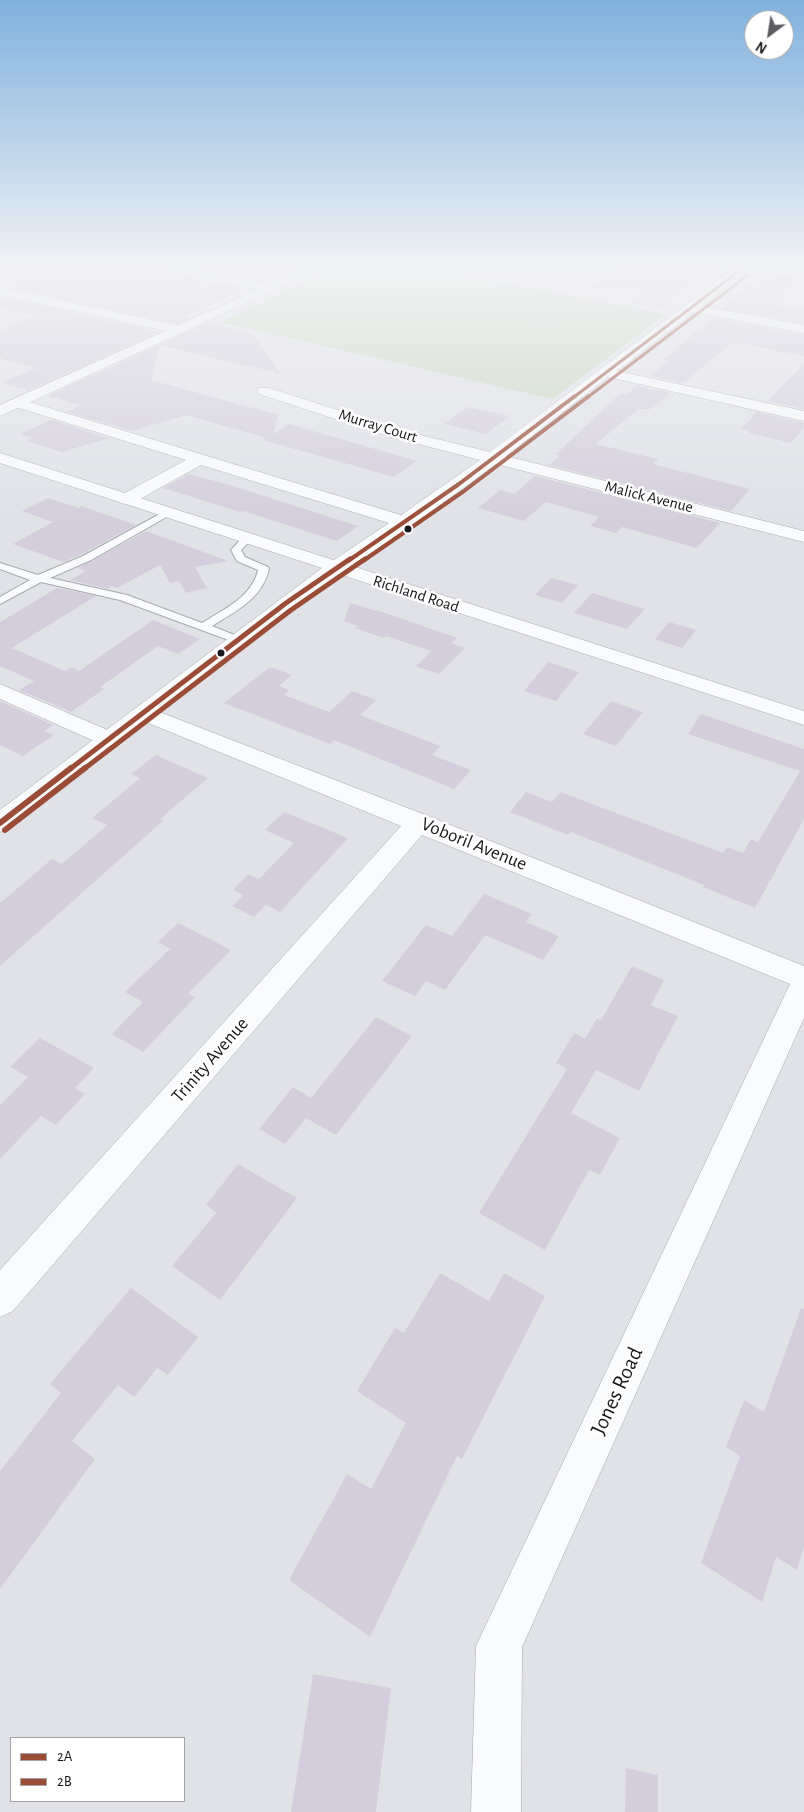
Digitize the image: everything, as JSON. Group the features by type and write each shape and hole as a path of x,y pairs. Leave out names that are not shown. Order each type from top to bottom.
{"street":[{"path":"0,412 130,353"},
{"path":"0,824 238,640 335,568 405,522 494,458 634,353"},
{"path":"607,373 804,416"},
{"name":"Murray Court","path":"264,391 322,408 370,426 494,458"},
{"path":"18,403 405,522"},
{"name":"Richland Road","path":"0,458 335,568 804,718"},
{"name":"Malick Avenue","path":"494,458 804,537"},
{"path":"127,499 199,459"},
{"path":"0,691 109,739"},
{"name":"Voboril Avenue","path":"144,713 804,978"},
{"name":"Trinity Avenue","path":"0,1298 419,822"},
{"name":"Jones Road","path":"496,1812 499,1646 804,986"}],"lane":[{"path":"0,601 39,579 87,558 167,512"},
{"path":"203,627 252,594 263,579 264,569 241,559 236,550 247,539"},
{"path":"0,566 39,579 123,597 238,640"}],"green space":[{"path":"352,353 615,353 553,399"}],"building":[{"path":"0,353 113,353 28,390 1,383 36,368 0,358"},
{"path":"143,353 158,353 151,380 278,415 273,434 289,424 417,461 394,477 263,440 266,438 186,415 132,431 67,412 81,405 48,396"},
{"path":"192,353 266,353 281,374"},
{"path":"672,353 721,353 683,383 650,376 668,361 663,360"},
{"path":"787,353 804,353 804,356"},
{"path":"804,364 804,409 768,401"},
{"path":"638,386 671,393 651,409 638,409 596,444 658,459 653,464 750,489 731,511 549,465 559,456 556,454 621,393 627,394"},
{"path":"468,407 510,416 486,434 444,424"},
{"path":"757,412 804,423 804,428 791,443 749,433 750,431 741,429"},
{"path":"51,420 109,438 62,452 26,441 32,438 20,434"},
{"path":"189,474 358,526 337,541 163,488"},
{"path":"535,476 720,523 697,548 622,527 616,533 590,526 599,517 546,502 524,521 478,508 500,490 514,494"},
{"path":"48,498 79,508 81,506 136,525 63,562 13,544 53,522 22,511"},
{"path":"146,531 228,561 195,567 207,588 186,593 179,581 170,583 160,565 117,588 112,586 108,589 70,580 86,571 78,568"},
{"path":"551,578 578,585 562,603 535,595"},
{"path":"57,588 96,596 12,648 65,671 71,667 79,671 153,620 200,639 178,654 158,646 100,687 104,689 71,712 19,690 34,681 0,666 0,622"},
{"path":"592,593 645,609 627,629 574,613"},
{"path":"350,603 377,610 457,638 451,643 465,648 439,674 416,666 431,651 355,628 358,626 344,621"},
{"path":"669,622 696,630 682,648 655,639"},
{"path":"548,662 579,672 556,701 524,691"},
{"path":"270,667 292,675 279,686 289,690 284,695 329,712 352,691 376,700 360,715 440,746 432,755 471,770 454,789 334,740 330,744 224,703"},
{"path":"611,701 643,712 616,746 583,734"},
{"path":"2,702 53,725 44,731 54,735 23,756 0,745 0,703"},
{"path":"701,714 804,749 804,819 755,908 703,887 704,885 571,832 568,835 510,812 526,792 552,802 560,792 723,853 727,847 743,853 751,839 758,842 800,771 688,734"},
{"path":"156,755 208,778 160,819 164,820 0,966 0,903 52,859 62,864 107,825 92,818 140,778 131,774"},
{"path":"284,812 348,838 280,912 266,905 254,917 232,906 243,895 233,890 248,874 259,879 294,843 265,830"},
{"path":"484,894 532,914 526,922 559,936 543,960 485,935 445,990 426,981 415,996 382,981 426,925 452,936"},
{"path":"178,923 231,950 188,994 195,997 143,1052 112,1034 143,1002 125,992 170,949 158,942"},
{"path":"632,966 664,980 651,1005 678,1016 639,1091 596,1070 571,1113 620,1138 600,1175 589,1170 545,1250 479,1213 567,1069 556,1063 574,1033 585,1039 597,1018 601,1020"},
{"path":"376,1017 412,1036 336,1135 306,1118 285,1144 259,1129 293,1087 311,1098"},
{"path":"40,1038 94,1068 75,1088 85,1094 56,1125 41,1116 0,1159 0,1105 28,1077 10,1067"},
{"path":"238,1164 297,1198 220,1300 172,1266 216,1213 206,1205"},
{"path":"440,1273 489,1301 504,1273 545,1296 462,1459 457,1456 370,1637 289,1580 347,1474 371,1489 406,1423 357,1391 395,1328 404,1333"},
{"path":"131,1288 198,1337 168,1375 157,1368 134,1397 118,1385 72,1441 95,1459 0,1589 0,1471 61,1393 50,1384"},
{"path":"801,1308 804,1309 804,1546 797,1570 776,1557 762,1602 701,1563 740,1456 726,1447 744,1400 764,1412"},
{"path":"313,1674 391,1688 376,1812 291,1812"},
{"path":"626,1768 658,1775 658,1812 625,1812"}],"transit line":[{"name":"2A","path":"0,823 286,603 459,484 632,353"},
{"name":"2B","path":"5,830 291,610 464,491 646,353"}]}
